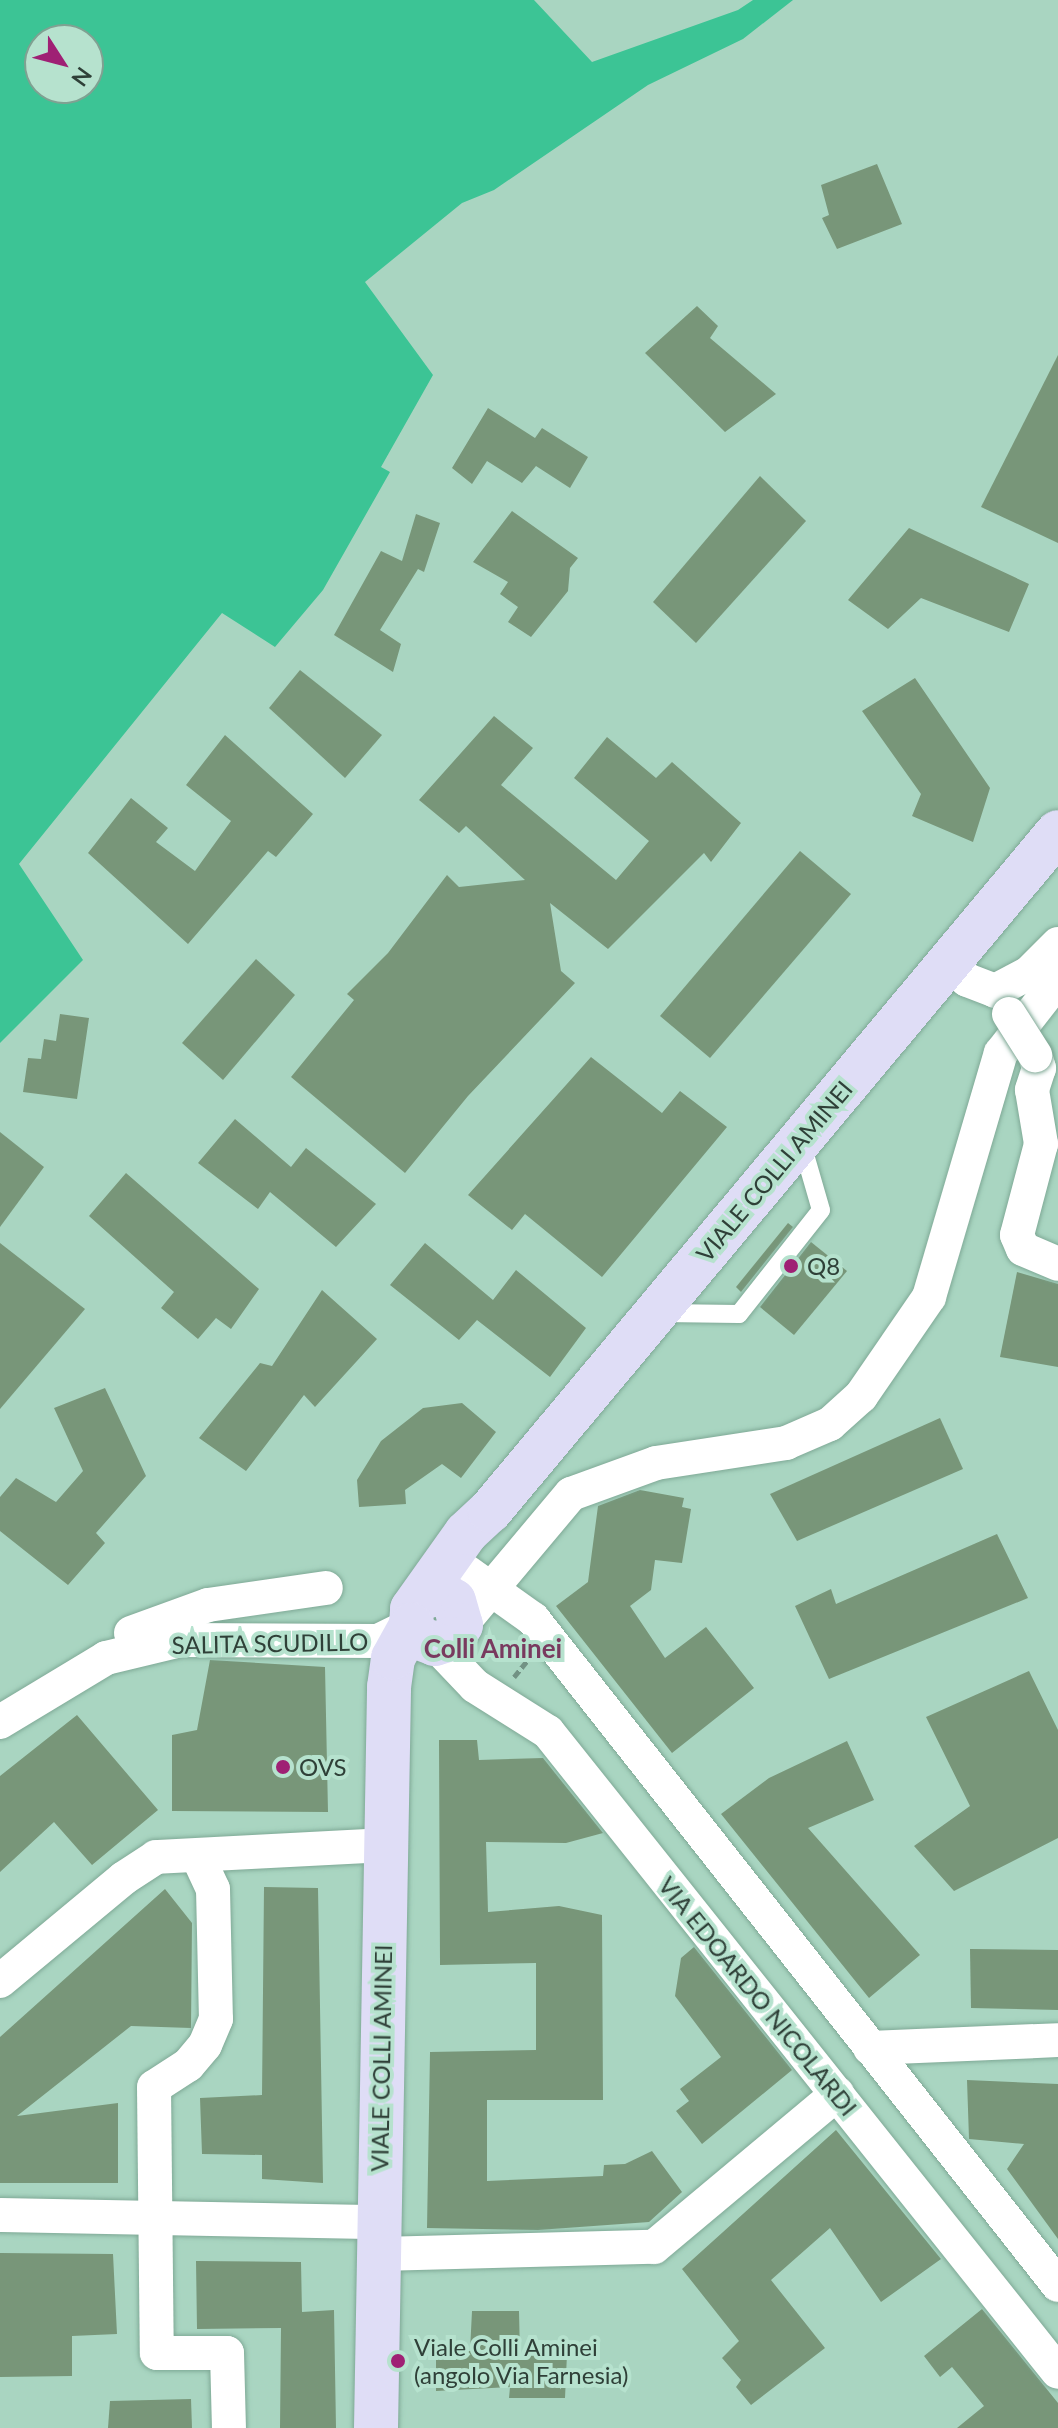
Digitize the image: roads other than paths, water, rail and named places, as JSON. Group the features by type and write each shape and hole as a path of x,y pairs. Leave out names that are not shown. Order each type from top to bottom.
{"main road":[{"name":"VIALE COLLI AMINEI","path":"376,2428 384,1845 389,1687 393,1658 449,1609 466,1533 490,1511 1058,832"}],"street":[{"path":"1002,1003 1058,944"},
{"path":"947,963 1002,1003 1044,1062 1032,1090 1041,1144 1017,1235 1023,1249 1058,1264"},
{"path":"449,1609 579,1490 656,1463 786,1443 830,1424 861,1396 929,1297 1001,1053 1058,980"},
{"path":"106,1658 126,1635 208,1605 326,1588"},
{"path":"449,1609 533,1619 1058,2285"},
{"name":"SALITA SCUDILLO","path":"0,1722 106,1658 181,1640 378,1641 449,1609"},
{"name":"VIA EDOARDO NICOLARDI","path":"449,1609 475,1686 548,1732 1058,2372"},
{"path":"0,1981 145,1864 174,1853 198,1857 384,1845"},
{"path":"198,1857 213,1889 216,2019 205,2045 188,2065 154,2087 151,2218 157,2353 227,2353 229,2428"},
{"path":"870,2048 1058,2040"},
{"path":"0,2215 151,2218 378,2238 654,2247 837,2094"}],"lane":[{"path":"656,1313 739,1314 821,1210 801,1139"}],"place":[{"name":"Q8","path":"791,1266"},
{"name":"OVS","path":"283,1767"},
{"name":"Viale Colli Aminei (angolo Via Farnesia)","path":"398,2361"}],"district":[{"name":"Colli Aminei","path":"493,1649"}]}
